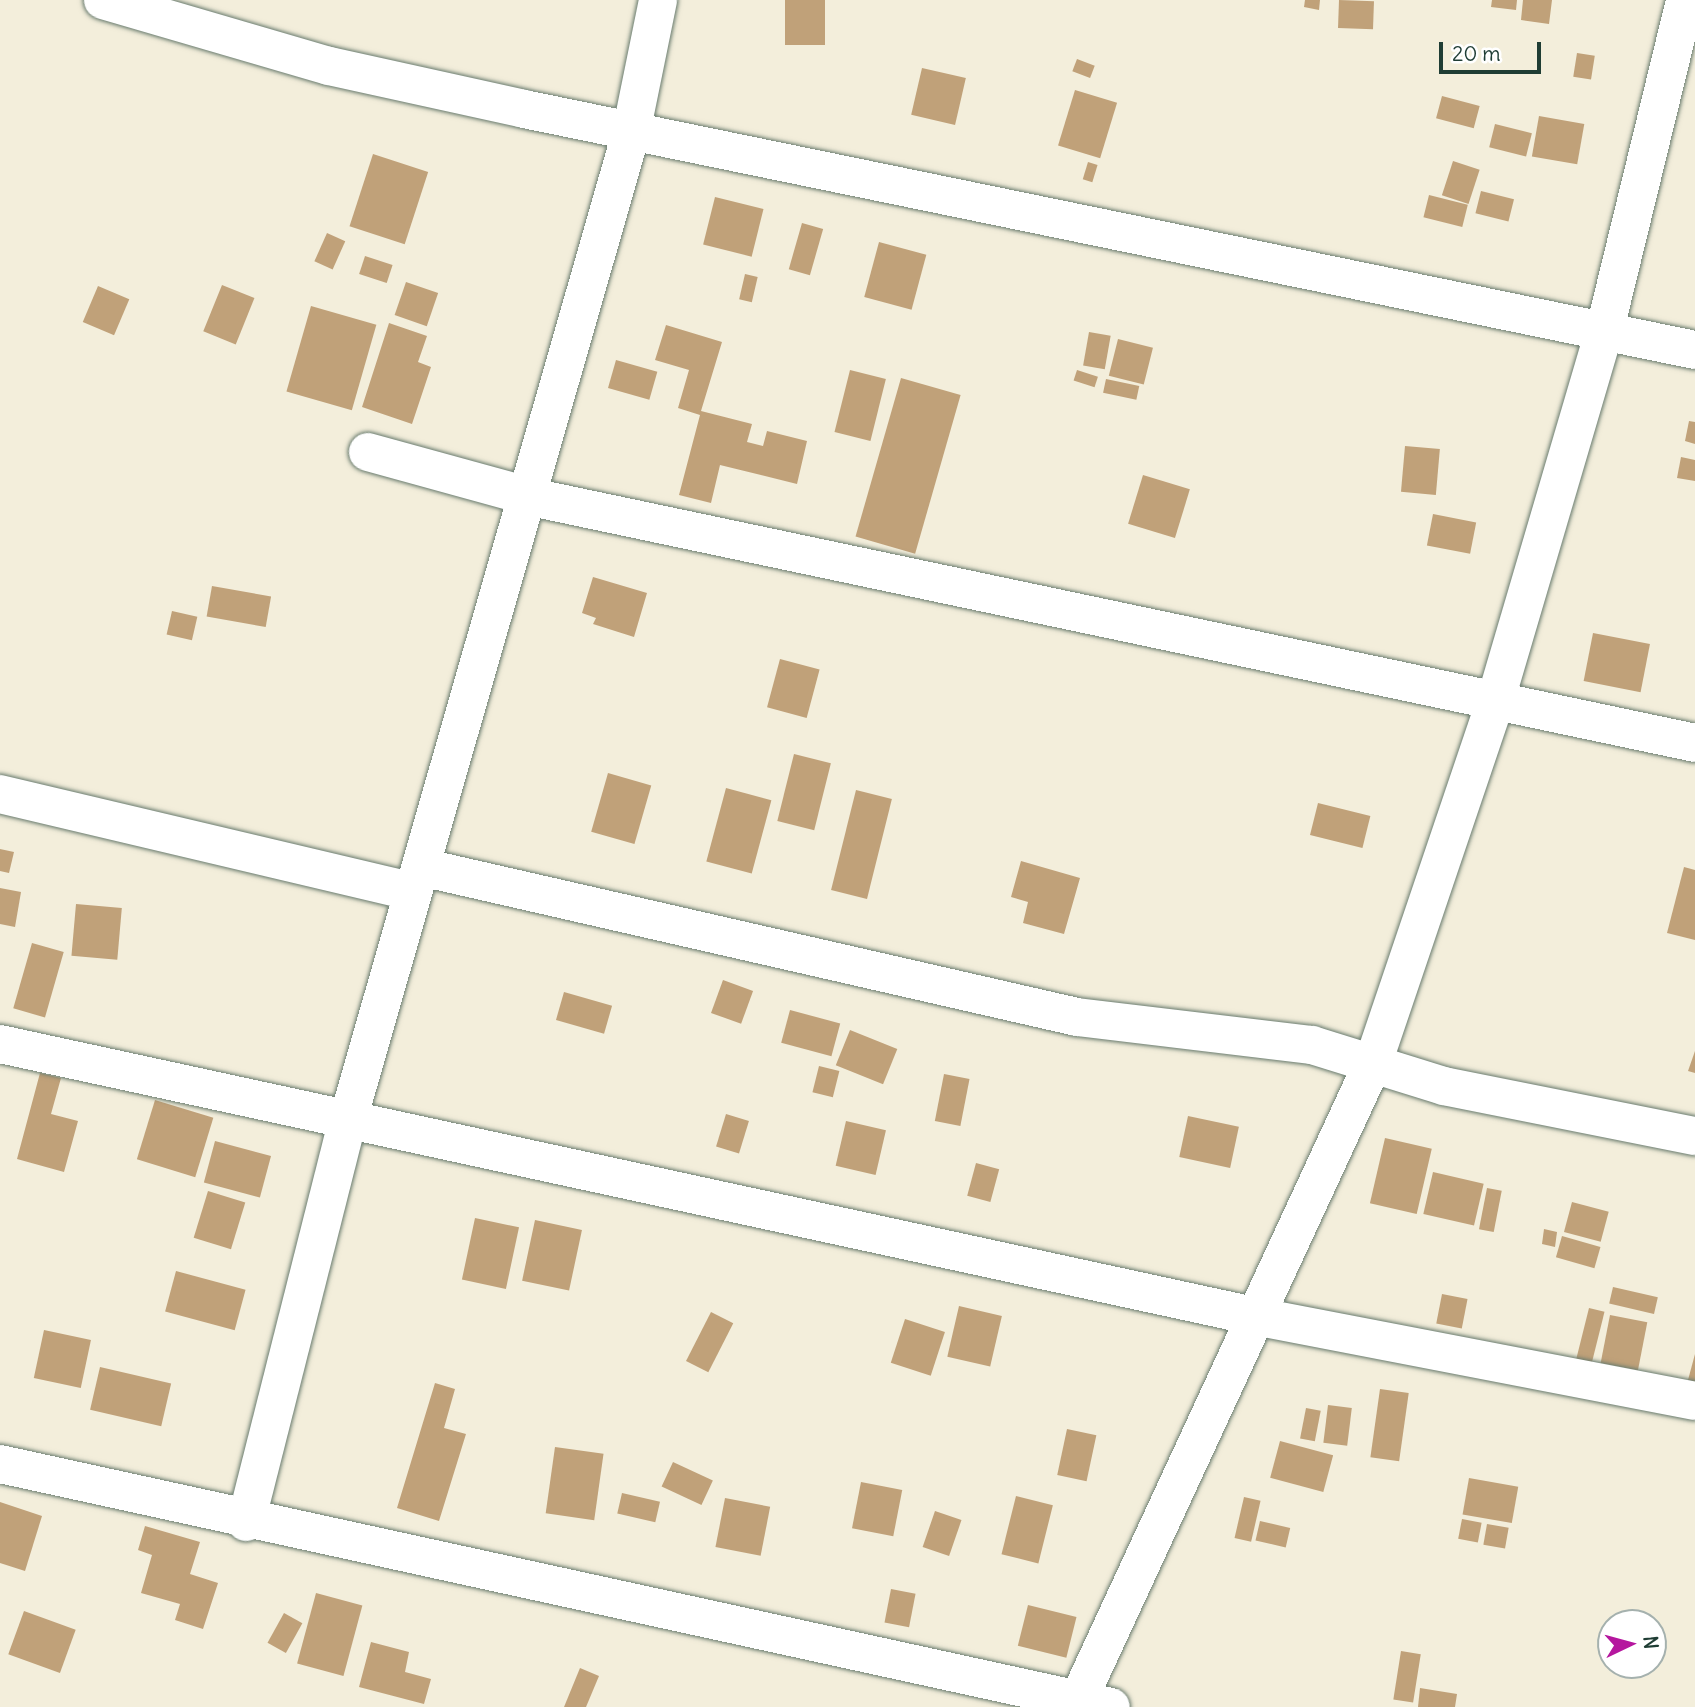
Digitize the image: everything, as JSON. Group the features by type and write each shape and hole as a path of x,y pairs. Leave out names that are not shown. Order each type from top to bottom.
{"street":[{"path":"103,0 329,66 631,133 1605,329 1695,350"},
{"path":"246,1522 349,1116 531,497 631,133 658,0"},
{"path":"0,1464 246,1522 1088,1705 1254,1317 1373,1063 1496,698 1605,329 1685,0"},
{"path":"368,452 531,497 1496,698 1695,743"},
{"path":"0,794 1077,1017 1312,1045 1444,1086 1695,1136"},
{"path":"0,1044 349,1116 1254,1317 1695,1401"}],"building":[{"path":"785,0 825,0 825,45 785,45"},
{"path":"1305,0 1320,0 1319,10 1304,7"},
{"path":"1339,0 1374,1 1373,29 1338,28"},
{"path":"1492,0 1517,0 1516,10 1491,7"},
{"path":"1523,0 1552,0 1549,24 1521,20"},
{"path":"1577,53 1595,56 1591,80 1573,77"},
{"path":"1077,59 1095,66 1090,78 1072,71"},
{"path":"922,68 966,78 955,125 911,115"},
{"path":"1075,90 1117,103 1100,158 1058,145"},
{"path":"1442,96 1480,106 1474,128 1436,118"},
{"path":"1539,116 1584,124 1577,164 1532,156"},
{"path":"1495,124 1532,133 1526,156 1489,147"},
{"path":"373,154 428,172 405,244 350,226"},
{"path":"1453,161 1480,170 1469,204 1442,195"},
{"path":"1088,162 1098,165 1092,182 1083,179"},
{"path":"1481,191 1514,199 1508,222 1475,213"},
{"path":"1429,195 1468,205 1462,227 1423,217"},
{"path":"715,197 764,209 752,257 703,245"},
{"path":"802,223 823,229 810,275 789,269"},
{"path":"327,233 345,241 333,269 314,261"},
{"path":"879,242 926,255 912,310 864,297"},
{"path":"365,256 393,265 387,283 359,274"},
{"path":"745,274 758,277 752,302 739,299"},
{"path":"406,282 438,293 427,326 395,315"},
{"path":"222,285 254,298 236,344 203,331"},
{"path":"98,286 129,299 114,335 83,322"},
{"path":"311,306 376,325 352,410 286,392"},
{"path":"389,323 427,336 418,362 431,367 412,424 362,407"},
{"path":"666,325 722,342 701,411 752,424 747,442 763,446 767,431 807,441 797,484 720,465 711,503 679,495 700,415 678,408 689,370 655,360"},
{"path":"1089,332 1111,336 1105,369 1083,365"},
{"path":"1118,339 1153,348 1144,385 1109,376"},
{"path":"616,360 657,372 649,400 608,388"},
{"path":"850,370 886,379 870,441 835,432"},
{"path":"1077,370 1098,377 1095,387 1074,380"},
{"path":"901,378 961,395 915,554 856,537"},
{"path":"1106,379 1139,386 1136,400 1103,393"},
{"path":"1689,421 1695,422 1695,444 1685,441"},
{"path":"1405,446 1440,449 1436,495 1401,492"},
{"path":"1681,457 1695,460 1695,481 1677,478"},
{"path":"1143,475 1190,489 1175,538 1128,524"},
{"path":"1433,514 1476,522 1470,554 1427,545"},
{"path":"593,577 647,593 634,637 593,624 596,618 582,613"},
{"path":"212,586 271,596 266,627 207,617"},
{"path":"172,611 197,617 192,640 167,634"},
{"path":"1593,633 1650,644 1641,692 1584,681"},
{"path":"780,659 820,670 807,718 767,707"},
{"path":"794,754 831,763 814,830 777,821"},
{"path":"608,773 651,785 634,844 591,832"},
{"path":"726,788 771,800 752,874 706,861"},
{"path":"856,790 892,799 867,899 831,890"},
{"path":"1318,803 1370,816 1362,848 1310,835"},
{"path":"0,849 14,852 9,873 0,871"},
{"path":"1021,861 1080,878 1064,934 1023,923 1028,902 1011,897"},
{"path":"1684,867 1695,870 1695,940 1667,933"},
{"path":"0,888 21,892 15,927 0,924"},
{"path":"76,904 122,908 117,960 71,956"},
{"path":"32,943 64,952 45,1017 13,1008"},
{"path":"723,980 753,991 741,1024 711,1013"},
{"path":"564,992 612,1006 604,1034 556,1020"},
{"path":"790,1010 840,1023 831,1056 781,1043"},
{"path":"850,1030 897,1049 883,1084 836,1065"},
{"path":"1695,1051 1695,1073 1688,1071"},
{"path":"819,1066 839,1071 833,1097 812,1092"},
{"path":"40,1073 61,1078 51,1114 78,1121 64,1172 17,1159"},
{"path":"944,1074 970,1079 960,1126 935,1121"},
{"path":"155,1100 213,1118 195,1177 137,1159"},
{"path":"726,1114 749,1121 739,1154 716,1147"},
{"path":"1188,1116 1239,1127 1230,1168 1179,1157"},
{"path":"846,1121 886,1130 876,1175 836,1166"},
{"path":"1385,1138 1432,1149 1417,1214 1370,1203"},
{"path":"215,1141 271,1156 260,1198 204,1183"},
{"path":"976,1163 999,1169 990,1202 967,1196"},
{"path":"1433,1172 1484,1184 1474,1226 1423,1214"},
{"path":"1487,1188 1502,1191 1494,1232 1479,1229"},
{"path":"208,1191 245,1202 231,1249 194,1238"},
{"path":"1572,1202 1609,1212 1601,1242 1564,1232"},
{"path":"475,1218 519,1227 506,1289 462,1280"},
{"path":"535,1220 582,1230 569,1291 522,1281"},
{"path":"1544,1229 1557,1232 1555,1247 1542,1244"},
{"path":"1562,1236 1600,1247 1594,1268 1556,1257"},
{"path":"176,1271 246,1290 235,1330 165,1312"},
{"path":"1613,1287 1658,1297 1654,1314 1609,1304"},
{"path":"1442,1294 1468,1299 1462,1328 1436,1323"},
{"path":"959,1306 1002,1316 990,1367 947,1357"},
{"path":"1589,1308 1605,1312 1591,1366 1575,1362"},
{"path":"711,1312 733,1323 708,1372 686,1361"},
{"path":"1610,1315 1647,1322 1638,1370 1601,1363"},
{"path":"905,1319 945,1332 931,1376 891,1363"},
{"path":"44,1330 91,1340 81,1388 34,1378"},
{"path":"1695,1354 1695,1382 1688,1380"},
{"path":"100,1367 171,1383 161,1426 90,1410"},
{"path":"435,1383 455,1389 444,1428 466,1434 439,1521 397,1508"},
{"path":"1380,1389 1409,1393 1399,1461 1370,1457"},
{"path":"1328,1405 1352,1408 1347,1446 1323,1443"},
{"path":"1306,1408 1321,1411 1315,1441 1300,1438"},
{"path":"1067,1429 1096,1435 1087,1481 1057,1475"},
{"path":"1280,1441 1333,1455 1323,1492 1270,1478"},
{"path":"555,1447 604,1454 594,1520 546,1513"},
{"path":"673,1462 713,1481 701,1505 662,1486"},
{"path":"1469,1478 1518,1487 1512,1523 1463,1514"},
{"path":"861,1482 902,1490 893,1536 852,1528"},
{"path":"622,1493 660,1502 655,1522 617,1513"},
{"path":"1016,1496 1053,1505 1038,1563 1001,1554"},
{"path":"1244,1497 1261,1501 1251,1542 1235,1538"},
{"path":"725,1498 770,1507 761,1556 715,1547"},
{"path":"0,1502 42,1516 25,1571 0,1563"},
{"path":"935,1511 961,1520 949,1556 923,1547"},
{"path":"1462,1519 1482,1523 1478,1542 1458,1539"},
{"path":"1260,1521 1290,1528 1286,1547 1256,1540"},
{"path":"1487,1524 1509,1528 1505,1549 1483,1545"},
{"path":"145,1526 200,1542 190,1574 218,1583 203,1629 175,1620 180,1604 141,1593 152,1555 138,1550"},
{"path":"891,1589 916,1594 909,1627 885,1622"},
{"path":"316,1593 362,1605 343,1676 297,1664"},
{"path":"1028,1605 1077,1617 1066,1658 1018,1646"},
{"path":"24,1611 76,1630 60,1673 8,1654"},
{"path":"284,1613 302,1623 286,1653 268,1643"},
{"path":"371,1642 409,1652 405,1672 431,1679 424,1704 359,1687"},
{"path":"1401,1651 1421,1654 1413,1703 1393,1699"},
{"path":"580,1668 599,1676 586,1707 564,1707"},
{"path":"1420,1688 1457,1694 1455,1707 1418,1707"}]}
